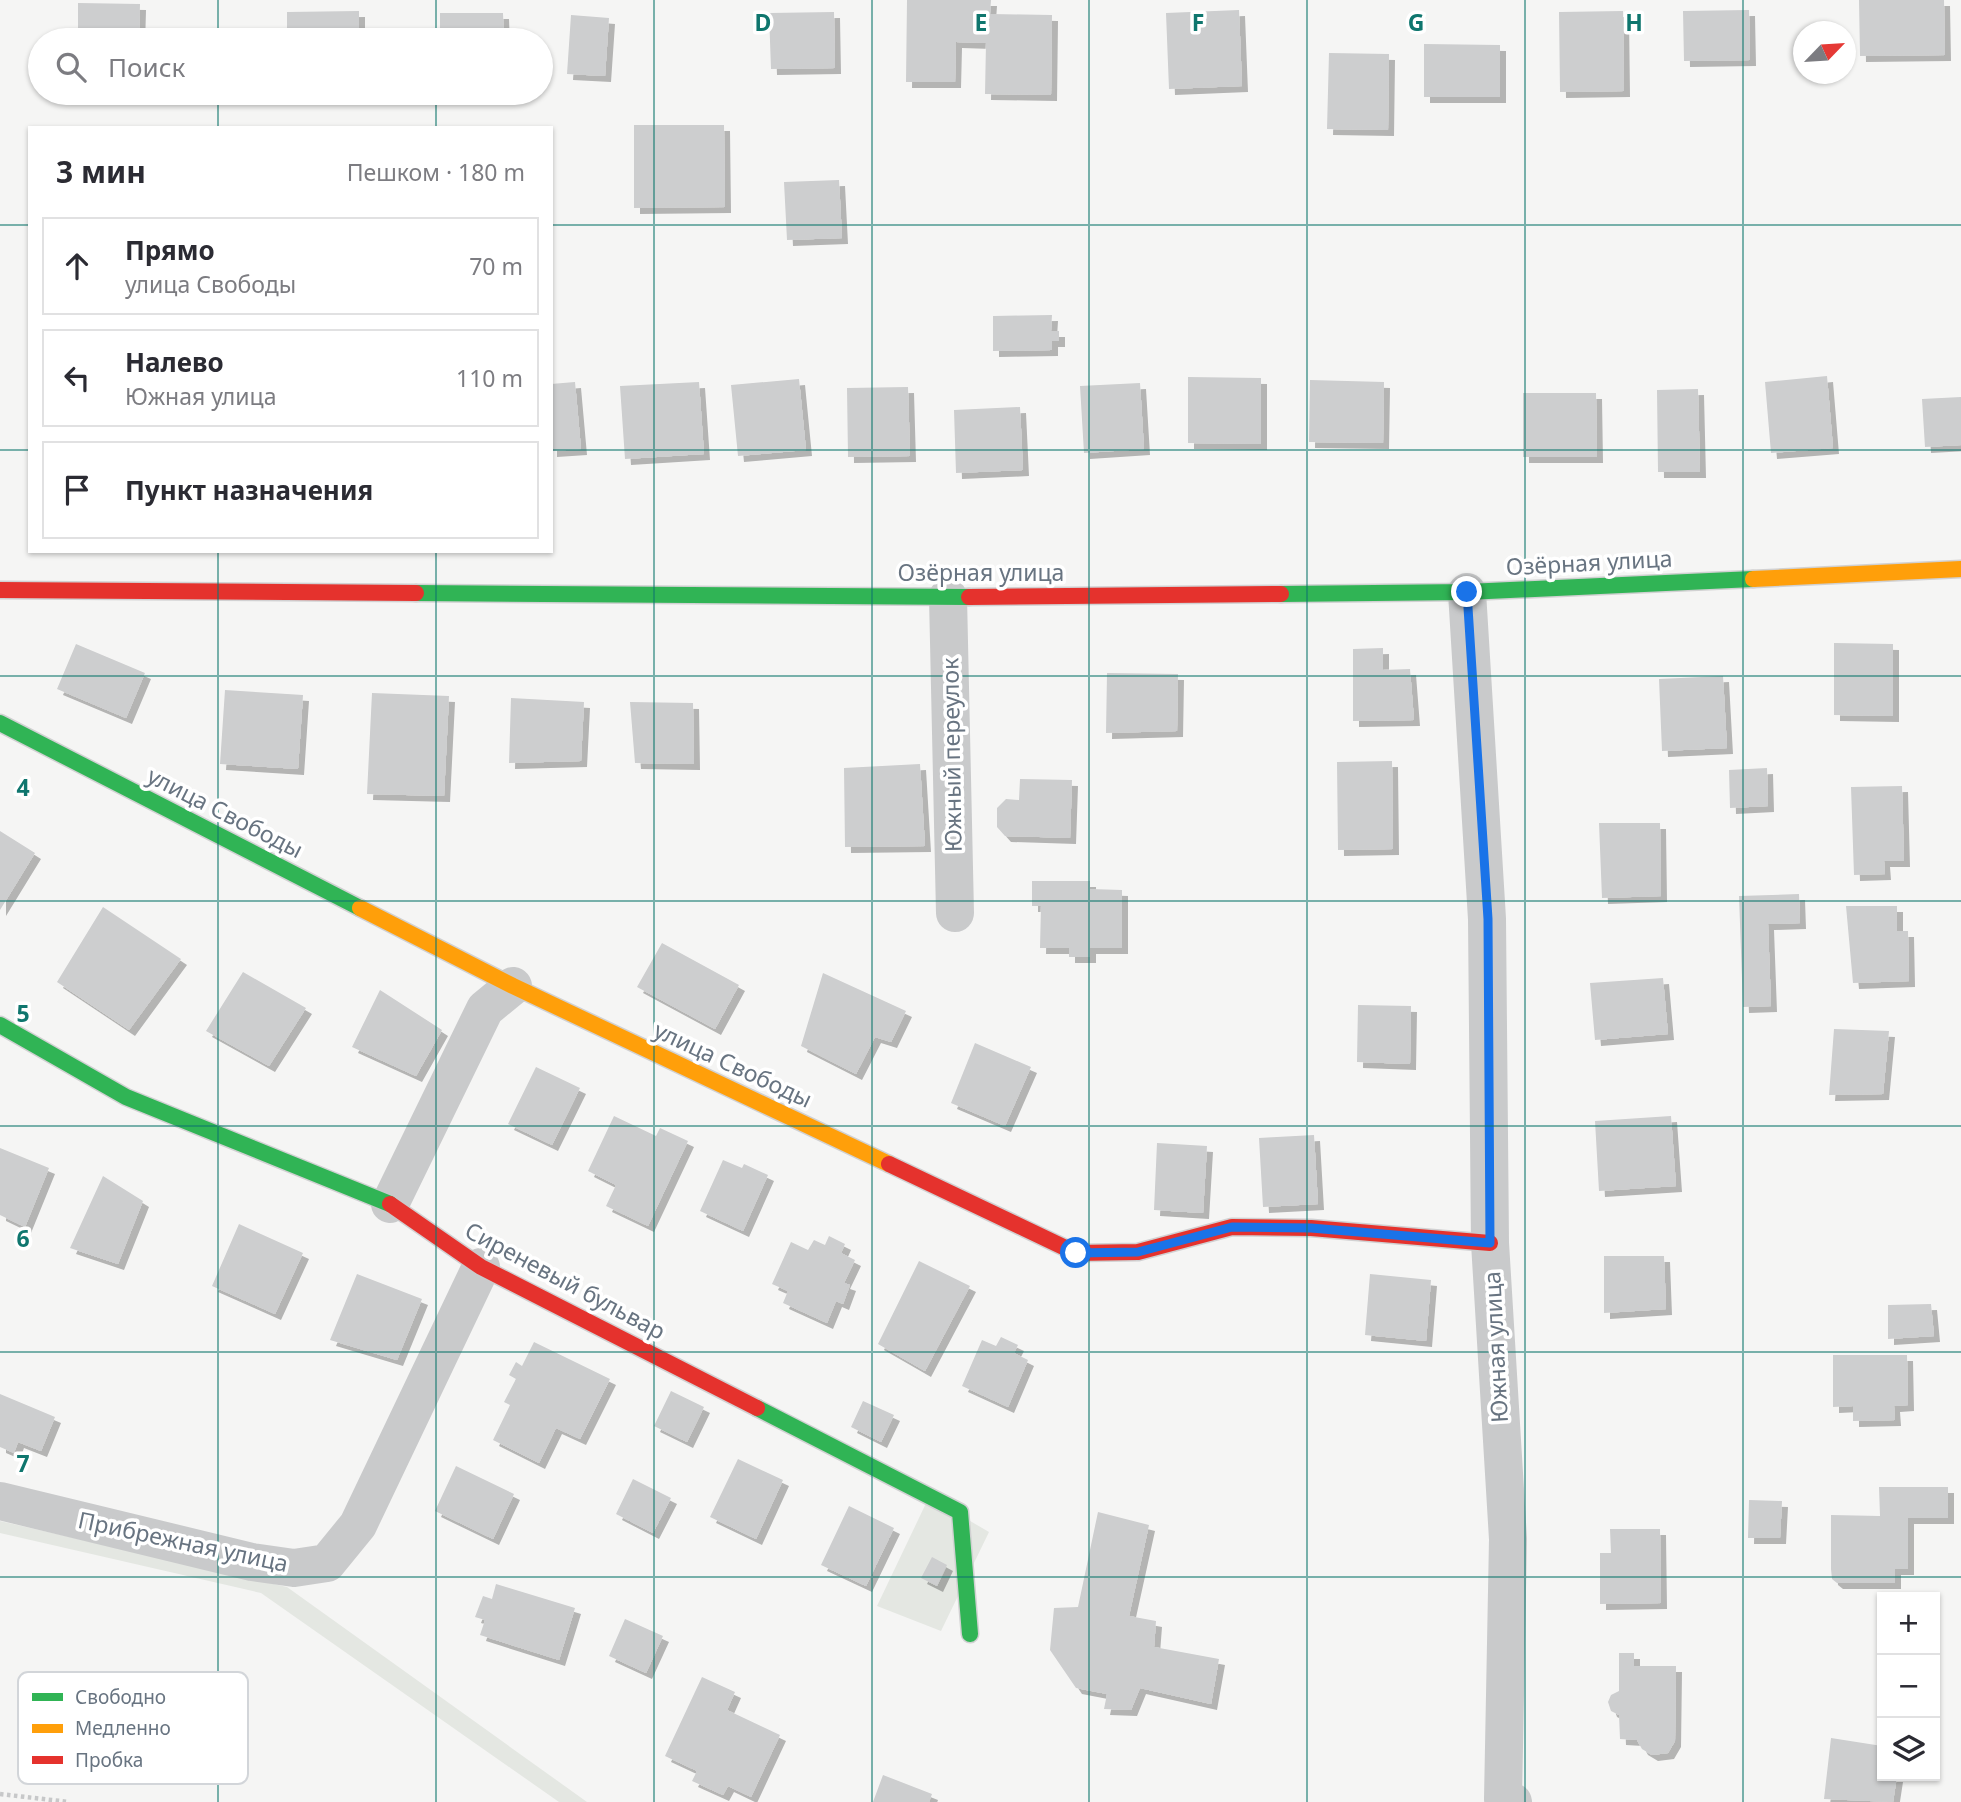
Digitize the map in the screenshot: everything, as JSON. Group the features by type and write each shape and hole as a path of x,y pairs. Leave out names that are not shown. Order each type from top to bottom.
{"street":[{"name":"Озёрная улица","path":"0,590 948,597 1467,592 1961,569"},
{"name":"Южная улица","path":"1467,592 1488,919 1490,1243 1508,1539 1506,1801"},
{"name":"Южный переулок","path":"948,597 955,914"},
{"name":"улица Свободы","path":"0,723 513,986 1076,1253 1138,1252 1232,1227 1311,1228 1490,1243"},
{"path":"390,1204 485,1009 513,986"},
{"name":"Сиреневый бульвар","path":"0,1025 125,1097 390,1204 481,1267 960,1512 970,1634"},
{"name":"Прибрежная улица","path":"0,1501 252,1562 294,1568 327,1563 358,1525 481,1267"}],"path":[{"path":"0,1794 69,1802"}],"shaded area":[{"path":"929,1497 989,1532 941,1631 877,1606"},
{"path":"0,1521 287,1587 587,1802 559,1802 261,1593 0,1533"}],"building":[{"path":"907,0 991,0 990,14 1052,15 1051,95 985,94 986,43 956,42 955,82 906,82"},
{"path":"1859,0 1944,0 1945,55 1860,56"},
{"path":"78,3 140,4 139,28 78,28"},
{"path":"1239,10 1242,86 1169,89 1166,13"},
{"path":"1749,10 1750,60 1684,61 1683,11"},
{"path":"359,11 359,28 287,28 287,12"},
{"path":"1623,11 1624,91 1560,92 1559,12"},
{"path":"834,12 835,68 771,69 769,13"},
{"path":"440,13 503,13 504,28 440,28"},
{"path":"571,15 609,18 605,76 567,74"},
{"path":"1424,44 1500,45 1500,97 1424,97"},
{"path":"1329,53 1389,54 1388,130 1327,129"},
{"path":"634,125 724,125 725,207 634,208"},
{"path":"839,180 842,238 787,240 784,182"},
{"path":"1052,315 1051,331 1059,331 1059,341 1052,341 1052,350 993,351 993,316"},
{"path":"1827,376 1833,448 1771,453 1765,382"},
{"path":"1188,377 1261,378 1261,444 1188,443"},
{"path":"799,379 806,450 738,456 731,385"},
{"path":"1310,380 1384,382 1383,443 1309,442"},
{"path":"575,382 581,449 553,451 553,384"},
{"path":"699,382 704,454 625,459 620,386"},
{"path":"1140,383 1144,449 1084,453 1080,386"},
{"path":"908,387 910,456 848,457 847,388"},
{"path":"1698,389 1700,472 1658,472 1657,390"},
{"path":"1523,393 1596,393 1597,457 1523,457"},
{"path":"1961,397 1961,445 1925,447 1922,399"},
{"path":"1020,407 1023,470 956,473 954,410"},
{"path":"1834,643 1893,644 1893,716 1834,715"},
{"path":"76,644 145,673 126,718 57,689"},
{"path":"1383,648 1383,670 1410,669 1414,720 1353,721 1353,649"},
{"path":"1107,673 1178,674 1177,731 1106,733"},
{"path":"1723,676 1727,748 1662,751 1659,679"},
{"path":"225,690 303,695 298,769 220,764"},
{"path":"372,693 449,696 444,796 367,794"},
{"path":"511,698 584,702 581,761 509,763"},
{"path":"630,702 693,703 694,764 635,763"},
{"path":"1392,761 1393,849 1338,850 1337,762"},
{"path":"920,764 925,846 845,847 844,768"},
{"path":"1767,768 1768,806 1730,808 1729,770"},
{"path":"1020,779 1072,780 1070,838 1005,836 997,827 997,808 1006,799 1019,800"},
{"path":"1902,786 1904,861 1884,861 1885,874 1854,875 1851,787"},
{"path":"1599,823 1660,823 1661,896 1602,898"},
{"path":"0,831 35,853 0,910"},
{"path":"1032,881 1090,881 1090,889 1122,890 1122,948 1090,948 1090,957 1069,957 1069,948 1040,948 1041,906 1032,906"},
{"path":"1799,894 1800,923 1768,924 1771,1006 1743,1007 1739,896"},
{"path":"1846,906 1897,906 1897,931 1908,931 1909,981 1853,983"},
{"path":"103,907 181,959 129,1030 57,982"},
{"path":"662,943 739,985 715,1029 637,987"},
{"path":"243,972 306,1008 269,1066 206,1031"},
{"path":"823,973 906,1011 891,1042 875,1037 856,1074 801,1046"},
{"path":"1663,978 1668,1034 1595,1040 1590,983"},
{"path":"380,990 442,1030 416,1076 352,1047"},
{"path":"1358,1005 1411,1006 1410,1064 1357,1062"},
{"path":"1834,1029 1889,1031 1883,1094 1829,1095"},
{"path":"975,1043 1031,1067 1005,1126 951,1103"},
{"path":"536,1067 580,1088 552,1145 508,1124"},
{"path":"614,1116 656,1136 660,1128 688,1141 648,1226 606,1206 616,1185 588,1171"},
{"path":"1671,1116 1676,1186 1599,1191 1595,1121"},
{"path":"1314,1135 1318,1204 1263,1207 1259,1138"},
{"path":"1157,1143 1207,1146 1203,1213 1154,1210"},
{"path":"0,1148 49,1168 25,1227 0,1215"},
{"path":"723,1160 742,1168 744,1164 768,1175 743,1231 700,1211"},
{"path":"103,1176 143,1201 118,1264 70,1248"},
{"path":"239,1224 303,1253 275,1314 212,1286"},
{"path":"829,1236 845,1244 841,1253 855,1260 844,1283 850,1285 843,1304 836,1301 827,1323 783,1303 788,1291 772,1284 791,1242 808,1250 814,1240 825,1245"},
{"path":"1604,1256 1664,1256 1666,1309 1604,1313"},
{"path":"919,1261 970,1286 925,1371 878,1344"},
{"path":"357,1274 422,1299 397,1360 330,1340"},
{"path":"1370,1274 1431,1280 1426,1341 1365,1335"},
{"path":"1931,1304 1934,1336 1888,1339 1888,1305"},
{"path":"1001,1337 1018,1345 1014,1353 1028,1360 1008,1407 962,1386 982,1340 996,1346"},
{"path":"534,1342 610,1379 580,1439 556,1428 539,1463 493,1440 510,1405 504,1402 516,1379 509,1375 516,1362 522,1366"},
{"path":"1833,1355 1907,1355 1908,1405 1894,1406 1895,1420 1853,1421 1853,1406 1833,1407"},
{"path":"671,1391 704,1407 687,1442 654,1426"},
{"path":"0,1394 55,1417 41,1451 18,1442 14,1453 0,1447"},
{"path":"863,1401 894,1415 881,1442 851,1427"},
{"path":"738,1459 783,1480 756,1539 710,1517"},
{"path":"456,1466 514,1494 493,1539 435,1511"},
{"path":"633,1479 671,1498 653,1533 616,1514"},
{"path":"1879,1487 1948,1487 1948,1518 1908,1518 1908,1569 1895,1569 1895,1583 1837,1583 1832,1579 1831,1569 1831,1515 1880,1516"},
{"path":"1749,1500 1782,1501 1780,1538 1748,1538"},
{"path":"849,1506 894,1528 866,1586 821,1565"},
{"path":"1098,1512 1149,1525 1129,1616 1156,1621 1154,1647 1219,1659 1211,1704 1140,1688 1131,1710 1104,1709 1107,1694 1076,1688 1050,1650 1054,1608 1078,1607"},
{"path":"1610,1529 1660,1529 1661,1603 1600,1604 1600,1553 1611,1553"},
{"path":"932,1557 947,1565 937,1586 921,1578"},
{"path":"496,1584 575,1608 559,1660 480,1635 485,1620 475,1617 483,1596 492,1599"},
{"path":"625,1619 663,1636 646,1673 609,1656"},
{"path":"1619,1653 1634,1653 1634,1666 1676,1666 1675,1741 1668,1753 1652,1755 1642,1749 1637,1740 1620,1739 1619,1715 1611,1711 1608,1702 1611,1695 1619,1691"},
{"path":"702,1677 735,1692 727,1710 780,1735 751,1797 728,1786 723,1795 692,1781 697,1771 665,1756"},
{"path":"1831,1738 1877,1745 1877,1781 1896,1781 1893,1802 1824,1799"},
{"path":"883,1775 932,1794 929,1802 873,1802"}],"traffic: fast":[{"path":"1281,594 1467,592 1753,579"},
{"path":"416,593 969,597"},
{"path":"0,723 360,908"},
{"path":"0,1025 126,1097 390,1204"},
{"path":"757,1408 960,1512 970,1634"}],"traffic: slow":[{"path":"1753,579 1961,569"},
{"path":"360,908 513,986 889,1164"}],"traffic: jam":[{"path":"0,590 416,593"},
{"path":"969,597 1281,594"},
{"path":"889,1164 1076,1253 1138,1252 1232,1227 1311,1228 1490,1243"},
{"path":"390,1204 481,1267 757,1408"}],"route":[{"path":"1076,1253 1138,1252 1232,1227 1311,1228 1490,1243 1488,919 1467,592"}]}
